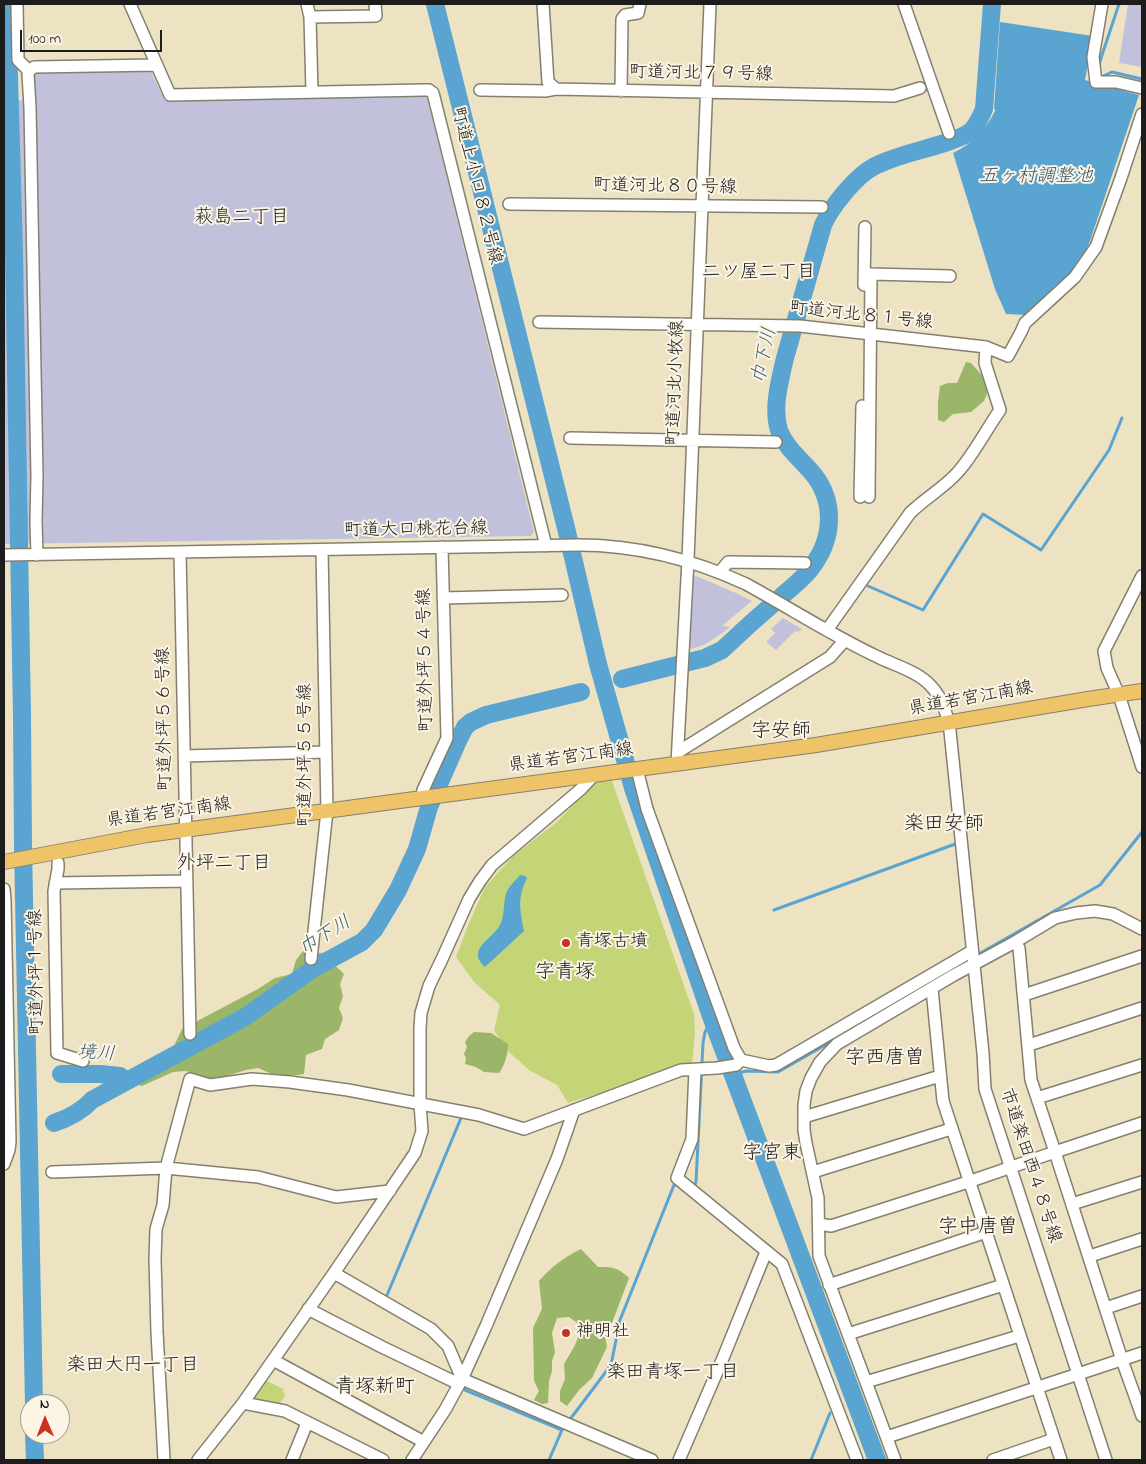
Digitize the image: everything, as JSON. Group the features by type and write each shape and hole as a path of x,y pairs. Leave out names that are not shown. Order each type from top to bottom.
{"main road":[{"name":"県道若宮江南線","path":"5,862 116,840 637,769 678,758 816,745 1142,691"}],"street":[{"path":"17,4 18,60 29,70"},
{"path":"29,70 34,67 157,65 130,4"},
{"path":"308,4 312,92"},
{"path":"310,17 376,16 375,4"},
{"path":"543,4 548,82 556,90"},
{"path":"621,91 622,19 625,14 638,13 640,4"},
{"name":"町道河北小牧線","path":"678,758 688,560 710,4"},
{"path":"904,4 949,133"},
{"path":"1102,4 1093,57 1096,82 1116,82 1142,88"},
{"name":"町道上小口８２号線","path":"157,65 170,95 424,90 431,91 434,94 546,546"},
{"path":"29,70 37,476 35,555"},
{"name":"町道河北７９号線","path":"480,90 894,96 920,88"},
{"name":"町道河北８１号線","path":"539,322 800,326 986,347 1008,356 1025,323 1074,277 1096,247 1142,114"},
{"name":"町道河北８０号線","path":"509,204 822,207"},
{"path":"865,227 864,269 867,334"},
{"path":"864,269 951,273 871,274 867,334 865,497"},
{"path":"827,630 910,513 964,466 1000,410 985,363 986,347"},
{"path":"570,438 776,442"},
{"name":"町道大口桃花台線","path":"4,555 558,545 638,549 688,560 720,572 765,594 845,640"},
{"name":"町道外坪５４号線","path":"424,797 423,790 447,738 442,547"},
{"name":"町道外坪５５号線","path":"311,959 328,810 322,550"},
{"name":"町道外坪５６号線","path":"180,552 190,1034"},
{"path":"720,572 728,562 805,563"},
{"path":"1142,576 1104,651 1107,668 1119,695 1142,767"},
{"path":"443,598 562,595"},
{"path":"678,758 830,657 845,640"},
{"name":"市道楽田西４８号線","path":"845,640 878,658 910,671 924,680 935,690 944,704 949,723 983,1052 985,1089 1106,1460"},
{"path":"184,759 326,755"},
{"path":"637,769 647,809 738,1062"},
{"path":"198,1460 242,1403 334,1273 415,1153 422,1131 420,1104 421,1013 430,986 480,881 492,865 582,789 594,775"},
{"name":"町道外坪１号線","path":"58,863 54,891 57,1053 83,1061"},
{"path":"56,884 187,881"},
{"path":"4,890 7,1127 10,1147 4,1164"},
{"path":"895,1460 819,1256 820,1224 818,1198 806,1143 804,1117 806,1091 811,1078 820,1062 837,1044 1055,918 1095,911 1114,914 1142,929"},
{"path":"1015,942 1019,948 1031,1080 1090,1256 1122,1360 1142,1412"},
{"path":"164,1460 157,1332 156,1229 163,1205 166,1168 190,1079 210,1085 252,1079 348,1090 478,1115 524,1129 681,1070 717,1068 738,1062 769,1066 776,1065 972,950"},
{"path":"1024,995 1142,956"},
{"path":"932,990 943,1100 1062,1460"},
{"path":"1028,1045 1142,1008"},
{"path":"1037,1098 1142,1065"},
{"path":"695,1070 692,1139 677,1178 782,1264 857,1460"},
{"path":"804,1117 940,1076"},
{"path":"412,1460 445,1410 460,1381 558,1160 574,1110"},
{"path":"820,1224 831,1226 970,1182 1142,1123"},
{"path":"813,1172 952,1129"},
{"path":"52,1172 166,1168 258,1177 336,1197 390,1190"},
{"path":"1072,1204 1142,1182"},
{"path":"829,1285 986,1232"},
{"path":"1090,1256 1142,1239"},
{"path":"679,1460 766,1252"},
{"path":"334,1273 432,1330 448,1346 460,1381"},
{"path":"848,1334 1003,1285"},
{"path":"1106,1308 1142,1296"},
{"path":"308,1309 382,1347 652,1460"},
{"path":"866,1382 1020,1336"},
{"path":"887,1438 1142,1353"},
{"path":"272,1360 424,1442"},
{"path":"242,1403 285,1412 382,1460"},
{"path":"292,1460 308,1423"},
{"path":"993,1460 1054,1438"}],"shaded area":[{"path":"1128,4 1142,4 1142,67 1119,63"},
{"path":"35,72 151,72 165,101 426,94 534,532 531,536 4,544 4,101 35,100"},
{"path":"696,576 752,601 722,626 730,627 704,645 691,649 689,647 692,578"},
{"path":"783,618 802,629 798,632 795,631 776,650 766,642 775,633 771,629"}],"green space":[{"path":"966,362 971,363 986,380 987,394 984,401 971,412 953,414 944,422 938,420 940,386 948,383 957,383"},
{"path":"596,781 612,781 694,1014 695,1032 692,1065 568,1103 557,1085 529,1070 506,1049 494,1030 500,1005 475,983 456,957 485,887 513,856 557,822"},
{"path":"303,951 322,953 344,974 340,984 343,996 339,1008 343,1018 339,1030 325,1039 322,1049 306,1055 304,1074 274,1075 258,1068 217,1079 208,1079 186,1071 173,1072 142,1086 120,1079 173,1048 182,1029 275,978 292,974 296,960"},
{"path":"474,1032 491,1033 508,1044 506,1059 499,1073 484,1072 476,1067 465,1064 466,1058 464,1054 467,1047 465,1042"},
{"path":"581,1249 598,1267 615,1268 629,1278 612,1323 599,1324 604,1331 607,1347 592,1378 579,1390 567,1406 560,1401 560,1391 565,1379 564,1364 581,1331 576,1322 569,1317 557,1318 552,1333 555,1352 549,1381 548,1403 542,1404 534,1400 539,1391 534,1381 533,1328 542,1309 539,1281 558,1263"},
{"path":"265,1380 283,1389 285,1396 278,1406 254,1400 253,1397"}],"water":[{"name":"五ヶ村調整池","path":"1000,22 1093,36 1085,80 1139,95 1080,266 1027,315 1006,314 995,289 953,153 960,150 978,135 988,124 995,111"},
{"path":"520,875 527,878 520,904 524,931 485,967 478,955 479,949 500,925 503,918 507,891"}],"waterway":[{"path":"7,4 14,252 34,1394"},
{"path":"435,4 567,532 598,664 633,788 712,1019 877,1460"},
{"name":"巾下川","path":"622,679 705,658 722,650 803,577 811,569 820,554 828,531 829,520 826,497 814,475 790,449 782,437 776,413 785,358 823,225 844,193 873,167 966,135 973,129 984,109 992,4"},
{"path":"1098,67 1119,4"},
{"path":"1099,78 1112,72 1142,79"},
{"name":"巾下川","path":"966,135 985,128"},
{"path":"868,586 923,610 983,514 1041,550 1109,450 1122,418"},
{"name":"巾下川","path":"54,1123 65,1119 84,1108 92,1100 245,1017 314,968 362,942 374,930 398,890 417,849 429,807 465,727 486,715 581,692"},
{"path":"977,955 1100,885 1142,832"},
{"path":"774,910 958,843"},
{"path":"951,970 971,958"},
{"path":"882,1011 928,984"},
{"path":"691,1186 694,1186 696,1182 703,1043 705,1032 712,1019"},
{"path":"732,1074 747,1071 778,1072 836,1039"},
{"name":"境川","path":"61,1074 120,1076 127,1081"},
{"path":"385,1300 461,1118"},
{"path":"549,1460 562,1430 611,1365 620,1320 674,1185 680,1185"},
{"path":"464,1382 465,1390 562,1430"},
{"path":"811,1460 830,1413"},
{"path":"34,1444 35,1460"}],"place":[{"name":"青塚古墳","path":"566,943"},
{"name":"神明社","path":"566,1333"}],"district":[{"name":"萩島二丁目","path":"242,219"},
{"name":"二ツ屋二丁目","path":"759,274"},
{"name":"字安師","path":"781,733"},
{"name":"楽田安師","path":"944,826"},
{"name":"外坪二丁目","path":"224,865"},
{"name":"字青塚","path":"565,974"},
{"name":"字西唐曽","path":"885,1060"},
{"name":"字宮東","path":"772,1155"},
{"name":"字中唐曽","path":"978,1229"},
{"name":"楽田大円一丁目","path":"133,1367"},
{"name":"楽田青塚一丁目","path":"673,1374"},
{"name":"青塚新町","path":"375,1389"}]}
